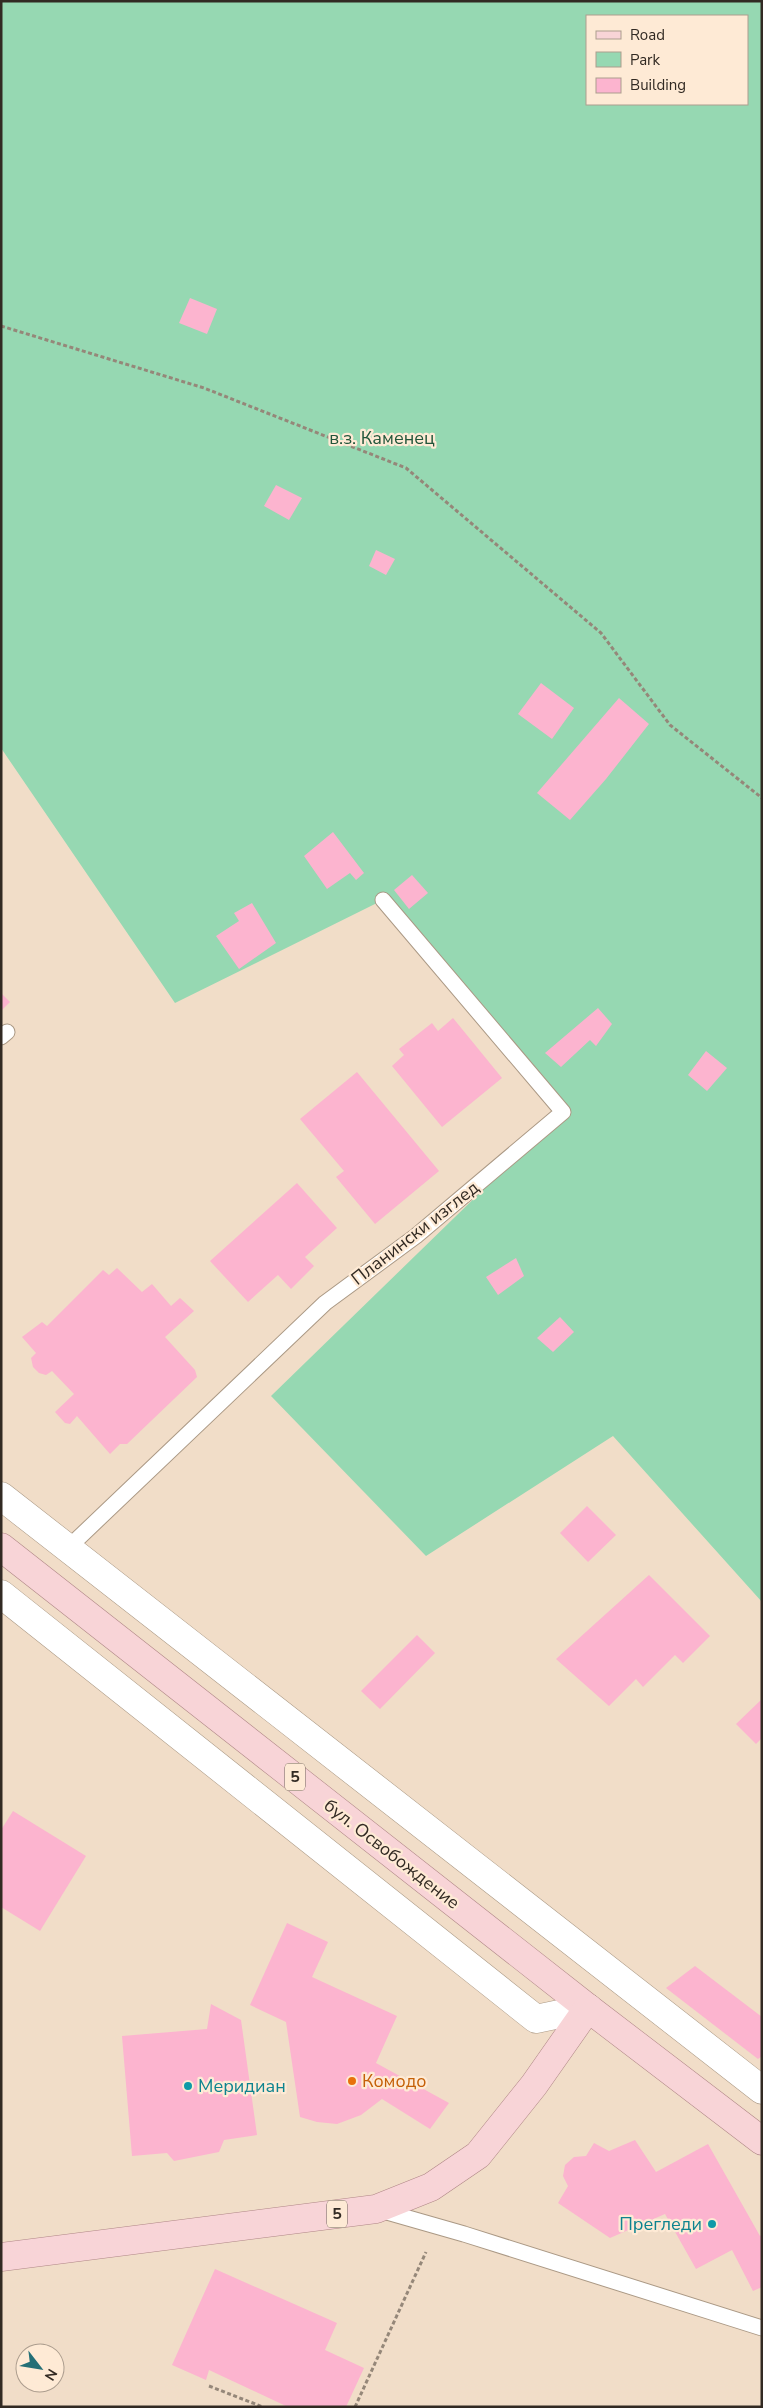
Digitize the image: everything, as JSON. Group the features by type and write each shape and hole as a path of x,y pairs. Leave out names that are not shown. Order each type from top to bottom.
{"main road":[{"name":"бул. Освобождение","path":"1,1547 588,2008 762,2140"},
{"name":"5","path":"1,2257 376,2209 431,2187 478,2155 534,2085 588,2008"}],"street":[{"path":"1,1496 762,2090"},
{"path":"1,1594 536,2019 588,2008"}],"lane":[{"name":"Планински изглед","path":"68,1548 326,1303 416,1236 563,1112 383,900"},
{"path":"376,2209 437,2226 762,2328"}],"path":[{"path":"1,326 204,388 406,468 601,633 670,725 762,798"},
{"path":"355,2407 437,2226"},
{"path":"209,2386 263,2407"}],"green space":[{"name":"в.з. Каменец","path":"1,1 762,1 762,1602 613,1436 426,1556 271,1396 563,1112 383,900 175,1003 1,748"}],"building":[{"path":"190,298 217,309 207,334 179,323"},
{"path":"276,485 302,498 289,520 264,506"},
{"path":"376,550 395,559 386,575 369,566"},
{"path":"541,683 574,708 552,739 518,714"},
{"path":"619,698 649,724 606,779 570,820 537,793"},
{"path":"333,832 364,873 356,880 350,873 327,889 304,856"},
{"path":"412,875 428,893 409,909 394,890"},
{"path":"252,903 276,943 239,969 216,936 239,921 234,913"},
{"path":"1,993 10,1002 1,1011"},
{"path":"598,1008 612,1024 596,1046 590,1040 561,1067 545,1053"},
{"path":"453,1018 502,1078 442,1127 392,1066 404,1055 399,1049 432,1023 438,1031"},
{"path":"706,1051 727,1068 707,1091 688,1075"},
{"path":"357,1072 439,1171 375,1224 336,1177 344,1171 300,1119"},
{"path":"297,1183 337,1228 305,1257 314,1266 291,1289 278,1275 248,1302 210,1261"},
{"path":"516,1258 524,1276 498,1295 486,1277"},
{"path":"117,1268 142,1292 152,1284 171,1306 180,1298 194,1311 165,1337 195,1370 197,1377 127,1444 120,1444 110,1454 77,1416 70,1424 65,1423 55,1412 74,1394 52,1371 46,1375 39,1373 33,1367 31,1358 36,1353 22,1337 42,1322 47,1326 103,1270 109,1275"},
{"path":"560,1317 574,1332 553,1352 537,1338"},
{"path":"587,1506 616,1535 588,1562 560,1533"},
{"path":"649,1575 710,1636 683,1663 675,1655 643,1687 636,1679 609,1706 556,1659"},
{"path":"417,1635 435,1653 380,1709 361,1691"},
{"path":"762,1699 762,1738 756,1744 736,1724"},
{"path":"13,1811 86,1856 40,1931 1,1907 1,1830"},
{"path":"287,1923 328,1942 312,1977 397,2016 376,2063 449,2103 430,2129 382,2099 361,2115 337,2124 317,2122 300,2117 286,2022 250,2005"},
{"path":"695,1966 762,2017 762,2056 758,2059 666,1988"},
{"name":"Меридиан","path":"211,2004 241,2020 257,2135 224,2140 219,2152 174,2161 167,2153 132,2156 122,2036 207,2029"},
{"path":"635,2140 656,2172 708,2144 760,2236 762,2235 762,2287 753,2291 732,2250 696,2269 665,2214 610,2238 558,2203 568,2186 563,2176 565,2165 574,2157 586,2156 594,2143 609,2151"},
{"path":"215,2269 337,2323 325,2350 364,2368 346,2407 288,2407 209,2370 206,2380 172,2365"}],"place":[{"name":"Комодо","path":"352,2081"},
{"name":"Меридиан","path":"188,2086"},
{"name":"Прегледи","path":"712,2224"}]}
